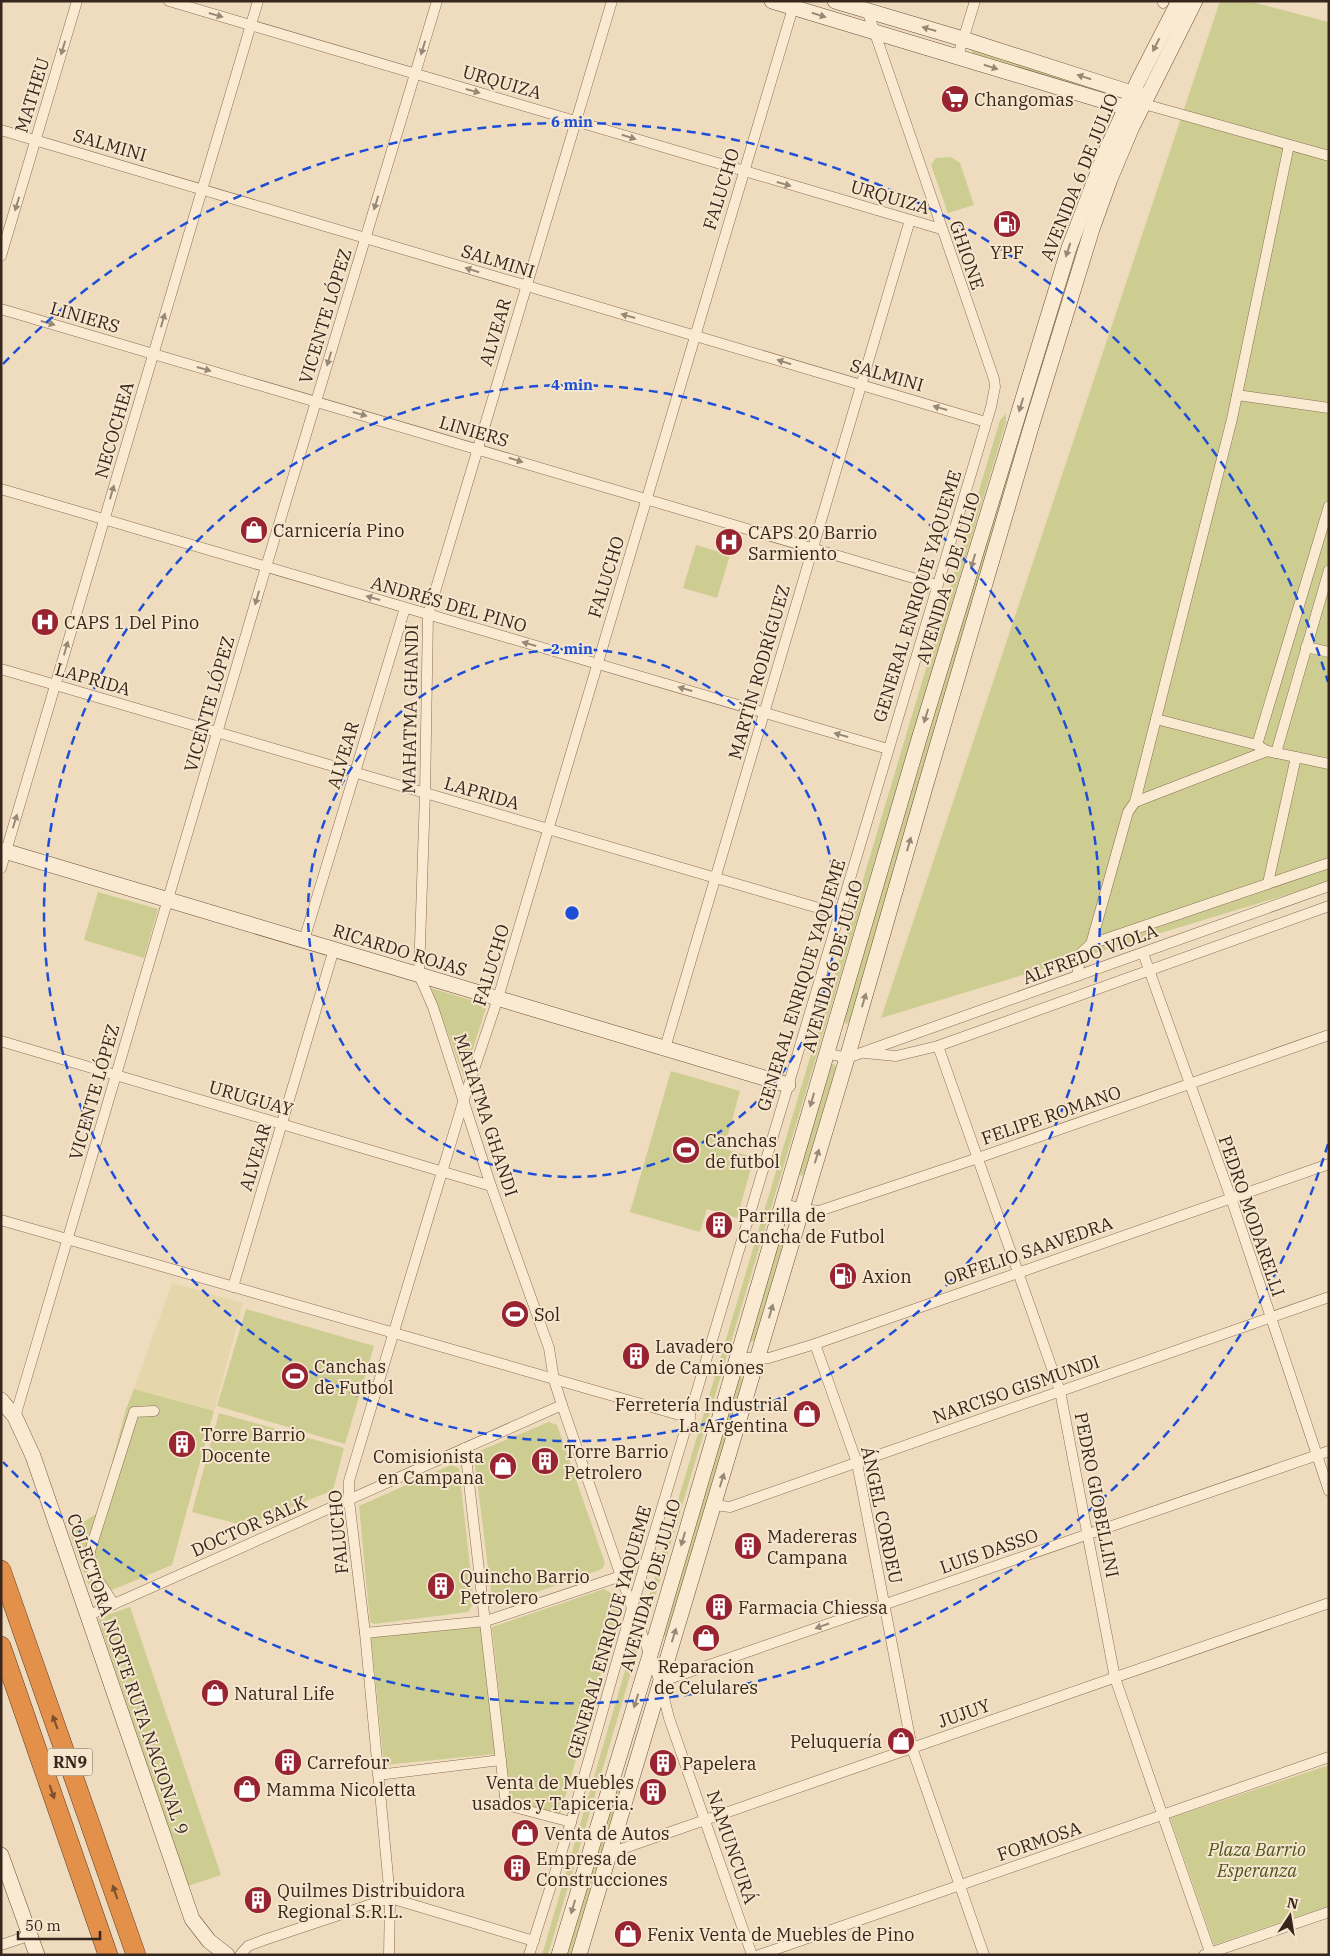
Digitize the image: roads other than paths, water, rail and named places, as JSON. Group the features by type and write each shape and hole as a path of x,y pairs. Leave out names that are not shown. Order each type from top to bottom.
{"highway":[{"name":"RN9","path":"1,1570 136,1955"},
{"name":"RN9","path":"1,1646 108,1955"}],"main road":[{"path":"772,1 794,4 874,31 958,56 1139,105"},
{"path":"835,1 963,39 1132,93"},
{"name":"AVENIDA 6 DE JULIO","path":"1139,105 1132,93 1179,1"},
{"name":"AVENIDA 6 DE JULIO","path":"559,1955 650,1655 919,739 1069,248 1090,190 1139,105 1195,1"},
{"name":"AVENIDA 6 DE JULIO","path":"579,1955 801,1209 854,1056 928,775 1075,283 1110,178 1139,105"},
{"name":"RICARDO ROJAS","path":"3,856 304,940 333,951"},
{"name":"RICARDO ROJAS","path":"167,902 788,1086"},
{"name":"RICARDO ROJAS","path":"498,1000 788,1086"},
{"name":"COLECTORA NORTE RUTA NACIONAL 9","path":"1,1400 15,1417 33,1456 192,1919 209,1941 227,1955"},
{"path":"1,1855 37,1955"}],"street":[{"name":"MATHEU","path":"1,256 77,1"},
{"name":"URQUIZA","path":"169,1 941,229"},
{"name":"NECOCHEA","path":"3,856 258,1"},
{"name":"VICENTE LÓPEZ","path":"15,1417 266,567 437,1"},
{"name":"ALVEAR","path":"428,615 612,1"},
{"path":"958,56 975,1"},
{"name":"FALUCHO","path":"389,1955 390,1898 365,1633 349,1500 349,1481 464,1099 498,1000 794,4"},
{"name":"GHIONE","path":"867,10 994,379 993,398"},
{"path":"1139,105 1329,156"},
{"name":"SALMINI","path":"1,130 986,422"},
{"path":"1091,944 1128,812 1136,802 1237,395 1289,145"},
{"name":"MARTÍN RODRÍGUEZ","path":"665,1048 910,220"},
{"name":"LINIERS","path":"1,309 936,585"},
{"path":"1237,395 1329,408"},
{"name":"GENERAL ENRIQUE YAQUEME","path":"529,1955 571,1822 632,1608 993,398"},
{"name":"ANDRÉS DEL PINO","path":"1,489 888,749"},
{"path":"1257,745 1329,506"},
{"path":"1271,752 1329,570"},
{"name":"ALVEAR","path":"304,940 405,608"},
{"name":"MAHATMA GHANDI","path":"428,615 420,977 549,1348 554,1380 632,1608"},
{"path":"1306,647 1329,652"},
{"name":"LAPRIDA","path":"1,669 839,914"},
{"path":"1156,719 1257,745 1271,752 1329,764"},
{"path":"1136,802 1271,752"},
{"path":"1268,883 1296,757"},
{"path":"1077,976 1081,953 1091,944 1329,863"},
{"name":"ALFREDO VIOLA","path":"854,1056 1329,886"},
{"name":"ALFREDO VIOLA","path":"826,1053 854,1056 896,1056 938,1046 1329,906"},
{"name":"ALVEAR","path":"233,1287 333,951"},
{"name":"PEDRO MODARELLI","path":"1143,953 1231,1198 1329,1491"},
{"name":"FELIPE ROMANO","path":"782,1204 801,1209 819,1210 978,1158 1329,1035"},
{"name":"URUGUAY","path":"1,1041 492,1186"},
{"name":"PEDRO GIOBELLINI","path":"938,1046 1060,1391 1115,1678 1208,1954"},
{"name":"ORFELIO SAAVEDRA","path":"736,1358 770,1358 815,1344 1018,1271 1329,1164"},
{"path":"1,1220 690,1418"},
{"name":"NARCISO GISMUNDI","path":"714,1505 730,1507 1329,1297"},
{"name":"ÁNGEL CORDEU","path":"815,1344 857,1463 912,1748 984,1955"},
{"name":"DOCTOR SALK","path":"87,1616 562,1404"},
{"path":"114,1604 92,1571 90,1551 134,1412 154,1411"},
{"path":"465,1448 505,1797 508,1804 514,1807 571,1822"},
{"name":"LUIS DASSO","path":"660,1682 1329,1451"},
{"path":"365,1633 486,1620 621,1576"},
{"name":"JUJUY","path":"610,1853 1329,1603"},
{"name":"NAMUNCURÁ","path":"632,1608 660,1682 669,1718 752,1955"},
{"name":"FORMOSA","path":"759,1955 1329,1757"},
{"path":"378,1775 501,1760"},
{"path":"240,1955 248,1946 390,1898 534,1941"},
{"path":"1208,1954 1329,1912"},
{"path":"1,1945 30,1935"}],"place":[{"name":"Changomas","path":"955,99"},
{"name":"YPF","path":"1007,224"},
{"name":"Carnicería Pino","path":"254,530"},
{"name":"CAPS 20 Barrio Sarmiento","path":"729,542"},
{"name":"CAPS 1 Del Pino","path":"45,622"},
{"name":"Canchas de futbol","path":"686,1150"},
{"name":"Parrilla de Cancha de Futbol","path":"719,1225"},
{"name":"Axion","path":"843,1276"},
{"name":"Sol","path":"515,1314"},
{"name":"Lavadero de Camiones","path":"636,1356"},
{"name":"Canchas de Futbol","path":"295,1376"},
{"name":"Ferretería Industrial La Argentina","path":"807,1414"},
{"name":"Torre Barrio Docente","path":"182,1444"},
{"name":"Torre Barrio Petrolero","path":"545,1461"},
{"name":"Comisionista en Campana","path":"503,1466"},
{"name":"Madereras Campana","path":"748,1546"},
{"name":"Quincho Barrio Petrolero","path":"441,1586"},
{"name":"Farmacia Chiessa","path":"719,1607"},
{"name":"Reparacion de Celulares","path":"706,1638"},
{"name":"Natural Life","path":"215,1693"},
{"name":"Peluquería","path":"901,1741"},
{"name":"Carrefour","path":"288,1762"},
{"name":"Papelera","path":"663,1763"},
{"name":"Mamma Nicoletta","path":"247,1789"},
{"name":"Venta de Muebles usados y Tapiceria.","path":"653,1792"},
{"name":"Venta de Autos","path":"525,1833"},
{"name":"Empresa de Construcciones","path":"517,1868"},
{"name":"Quilmes Distribuidora Regional S.R.L.","path":"258,1900"},
{"name":"Fenix Venta de Muebles de Pino","path":"628,1934"}],"park label":[{"name":"Plaza Barrio Esperanza","path":"1257,1859"}]}
